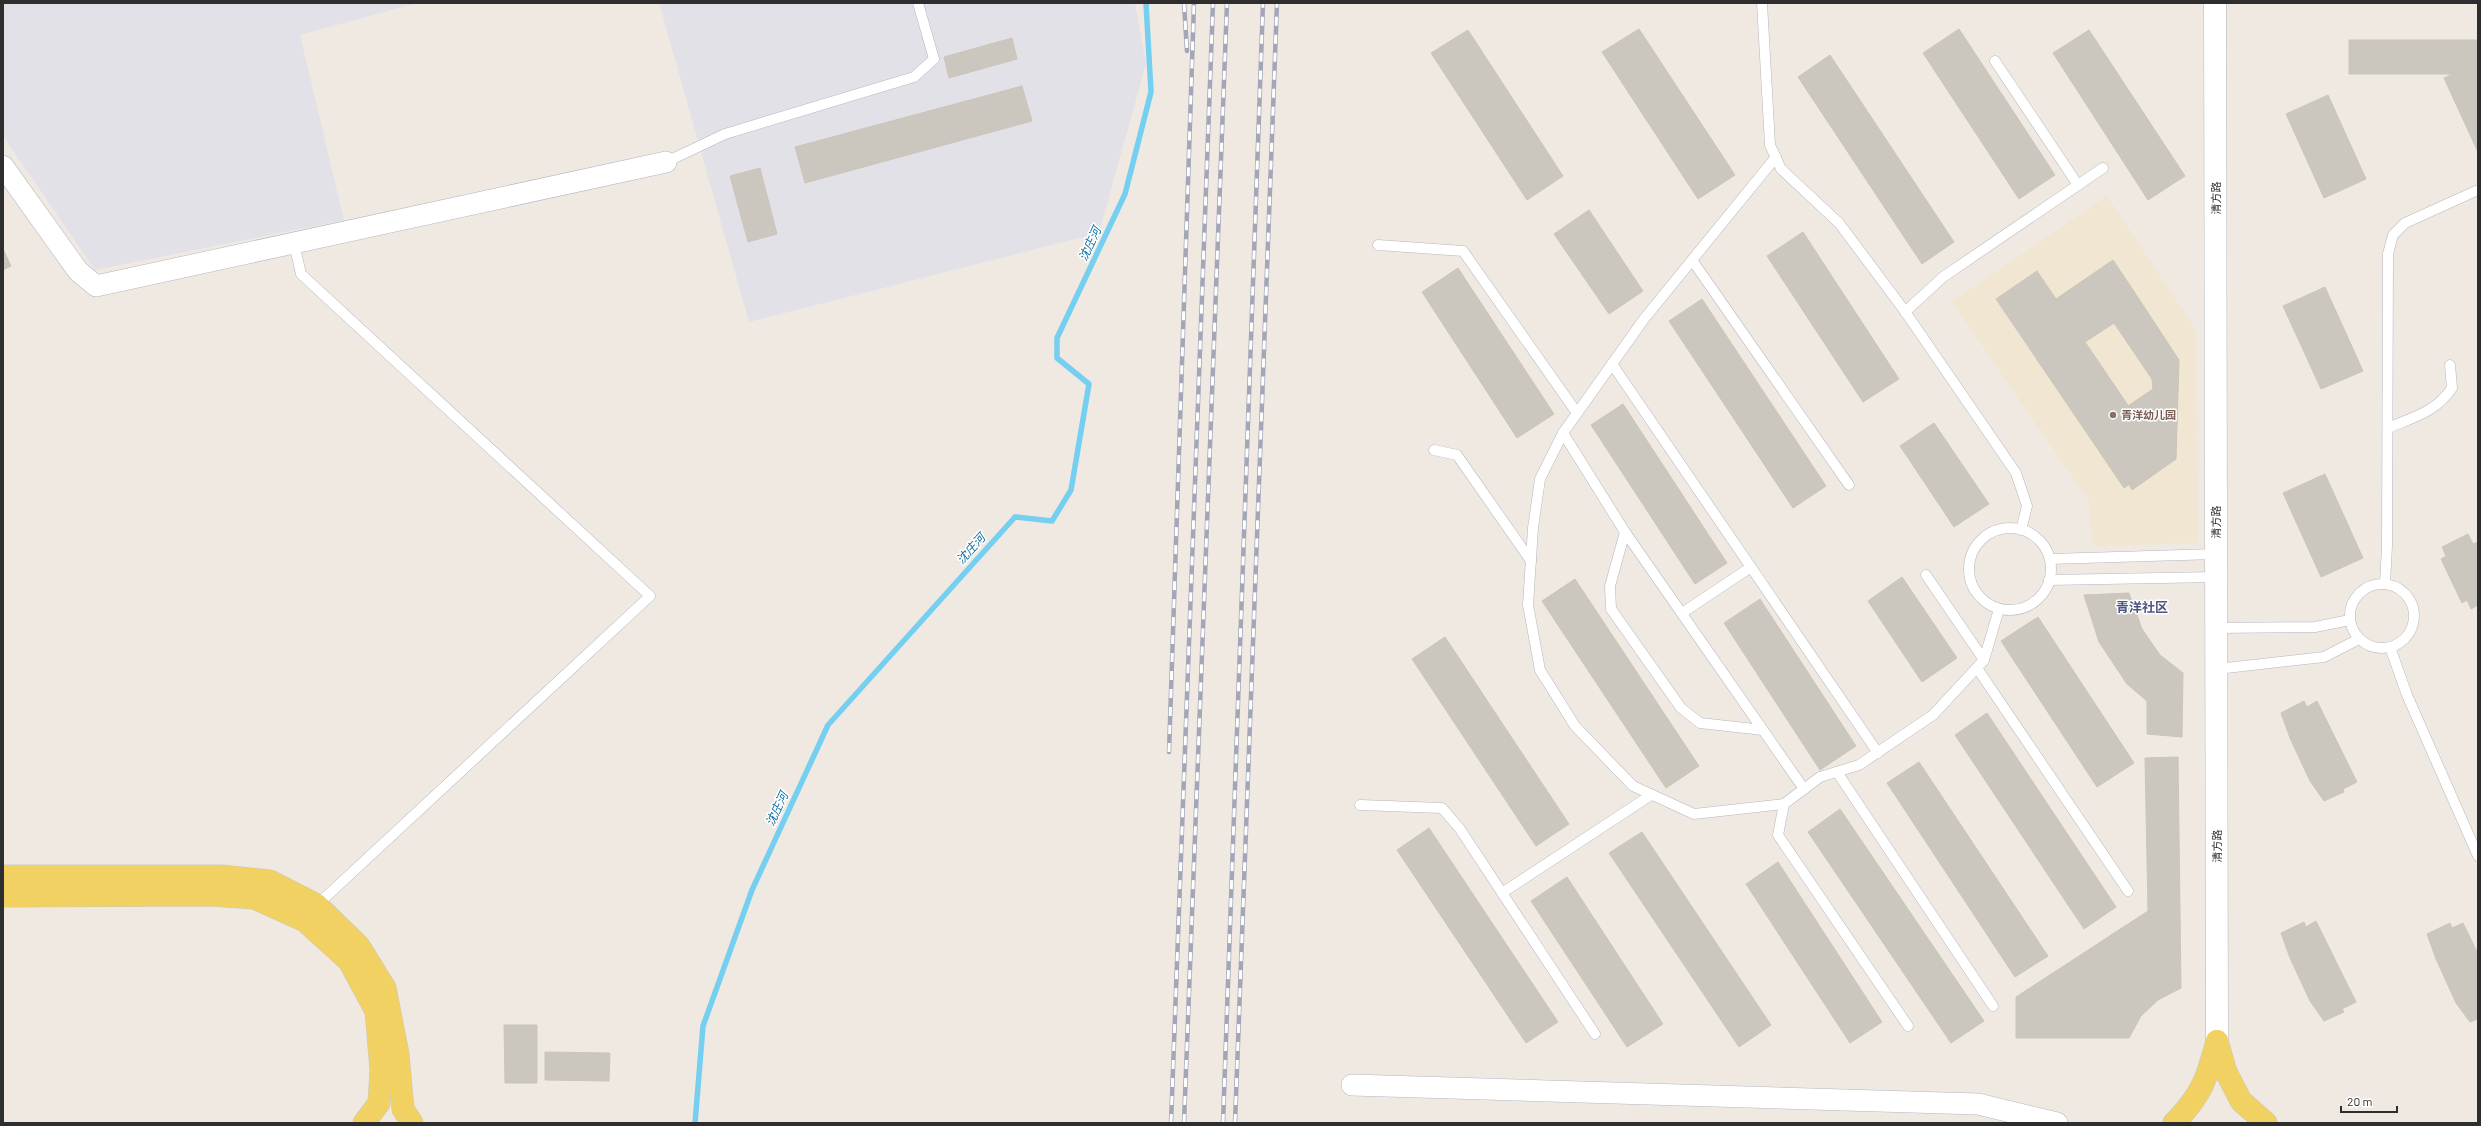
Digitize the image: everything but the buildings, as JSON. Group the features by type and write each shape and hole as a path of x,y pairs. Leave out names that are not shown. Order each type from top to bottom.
{"main road":[{"path":"3,876 221,876 270,881 317,906 359,946 385,988 398,1054 403,1109 412,1123"},
{"path":"3,896 211,895 254,898 305,921 349,961 376,1011 381,1070 379,1103 364,1123"},
{"path":"2174,1123 2191,1106 2206,1082 2217,1041"},
{"path":"2217,1041 2226,1072 2240,1101 2266,1123"}],"street":[{"name":"清方路","path":"2215,3 2217,1041"},
{"path":"3,166 78,271 96,286 666,162"},
{"path":"1352,1086 1978,1104 2057,1123"}],"lane":[{"path":"666,162 725,134 914,77 934,59 918,3"},
{"path":"1762,3 1770,145 1782,169 1839,223 1905,312 2016,473 2027,506 2021,530"},
{"path":"1995,61 2078,185"},
{"path":"1776,157 1644,319 1562,433 1540,479 1528,605 1540,670 1575,726 1633,786 1694,814 1784,804 1820,777 1859,766 1933,715 1981,664 1999,609"},
{"path":"1905,312 1943,277 2104,168"},
{"path":"2385,584 2387,546 2388,254 2392,235 2405,222 2478,190"},
{"path":"294,243 300,274 650,596 317,906"},
{"path":"1378,245 1463,251 1577,413"},
{"path":"1692,260 1849,485"},
{"path":"1612,364 1878,753"},
{"path":"2388,428 2424,414 2443,402 2452,388 2450,365"},
{"path":"1562,433 1625,532 1804,789"},
{"path":"1434,450 1457,455 1531,561"},
{"path":"2002,529 2021,530 2038,539 2046,549 2050,559 2052,574 2048,588 2039,600 2027,608 2013,611 1999,609 1986,603 1976,592 1970,579 1969,565 1972,552 1979,541 1990,533 2002,529"},
{"path":"1625,532 1610,586 1611,609 1681,708 1700,723 1763,730"},
{"path":"2050,559 2216,554"},
{"path":"1682,613 1751,567"},
{"path":"1926,575 1981,664 2128,891"},
{"path":"2050,580 2216,577"},
{"path":"2385,584 2398,588 2406,595 2411,603 2414,614 2413,625 2408,635 2400,643 2390,647 2379,648 2368,645 2359,639 2353,630 2350,620 2354,600 2360,592 2368,587 2385,584"},
{"path":"2216,628 2315,627 2350,620"},
{"path":"2217,669 2324,657 2359,639"},
{"path":"2390,647 2407,695 2478,856"},
{"path":"1837,772 1993,1006"},
{"path":"1502,893 1651,795"},
{"path":"1784,804 1778,835 1908,1026"},
{"path":"1360,805 1442,808 1460,829 1595,1034"}],"shaded area":[{"path":"3,3 417,3 300,35 344,220 95,270 3,136"},
{"path":"659,3 1135,3 1146,64 1099,233 749,322"},
{"name":"青洋幼儿园","path":"2107,196 2196,330 2197,543 2093,546 2089,501 1952,302"}],"waterway":[{"name":"沈庄河","path":"695,1123 703,1026 752,890 828,725 1015,517 1052,521 1071,490 1089,384 1057,358 1057,338 1125,194 1151,92 1146,3"}],"railway":[{"path":"1184,3 1187,51"},
{"path":"1169,752 1194,3"},
{"path":"1171,1123 1213,3"},
{"path":"1184,1123 1227,3"},
{"path":"1223,1123 1263,3"},
{"path":"1235,1123 1277,3"}],"place":[{"name":"青洋幼儿园","path":"2113,415"}],"district":[{"name":"青洋社区","path":"2142,607"}]}
